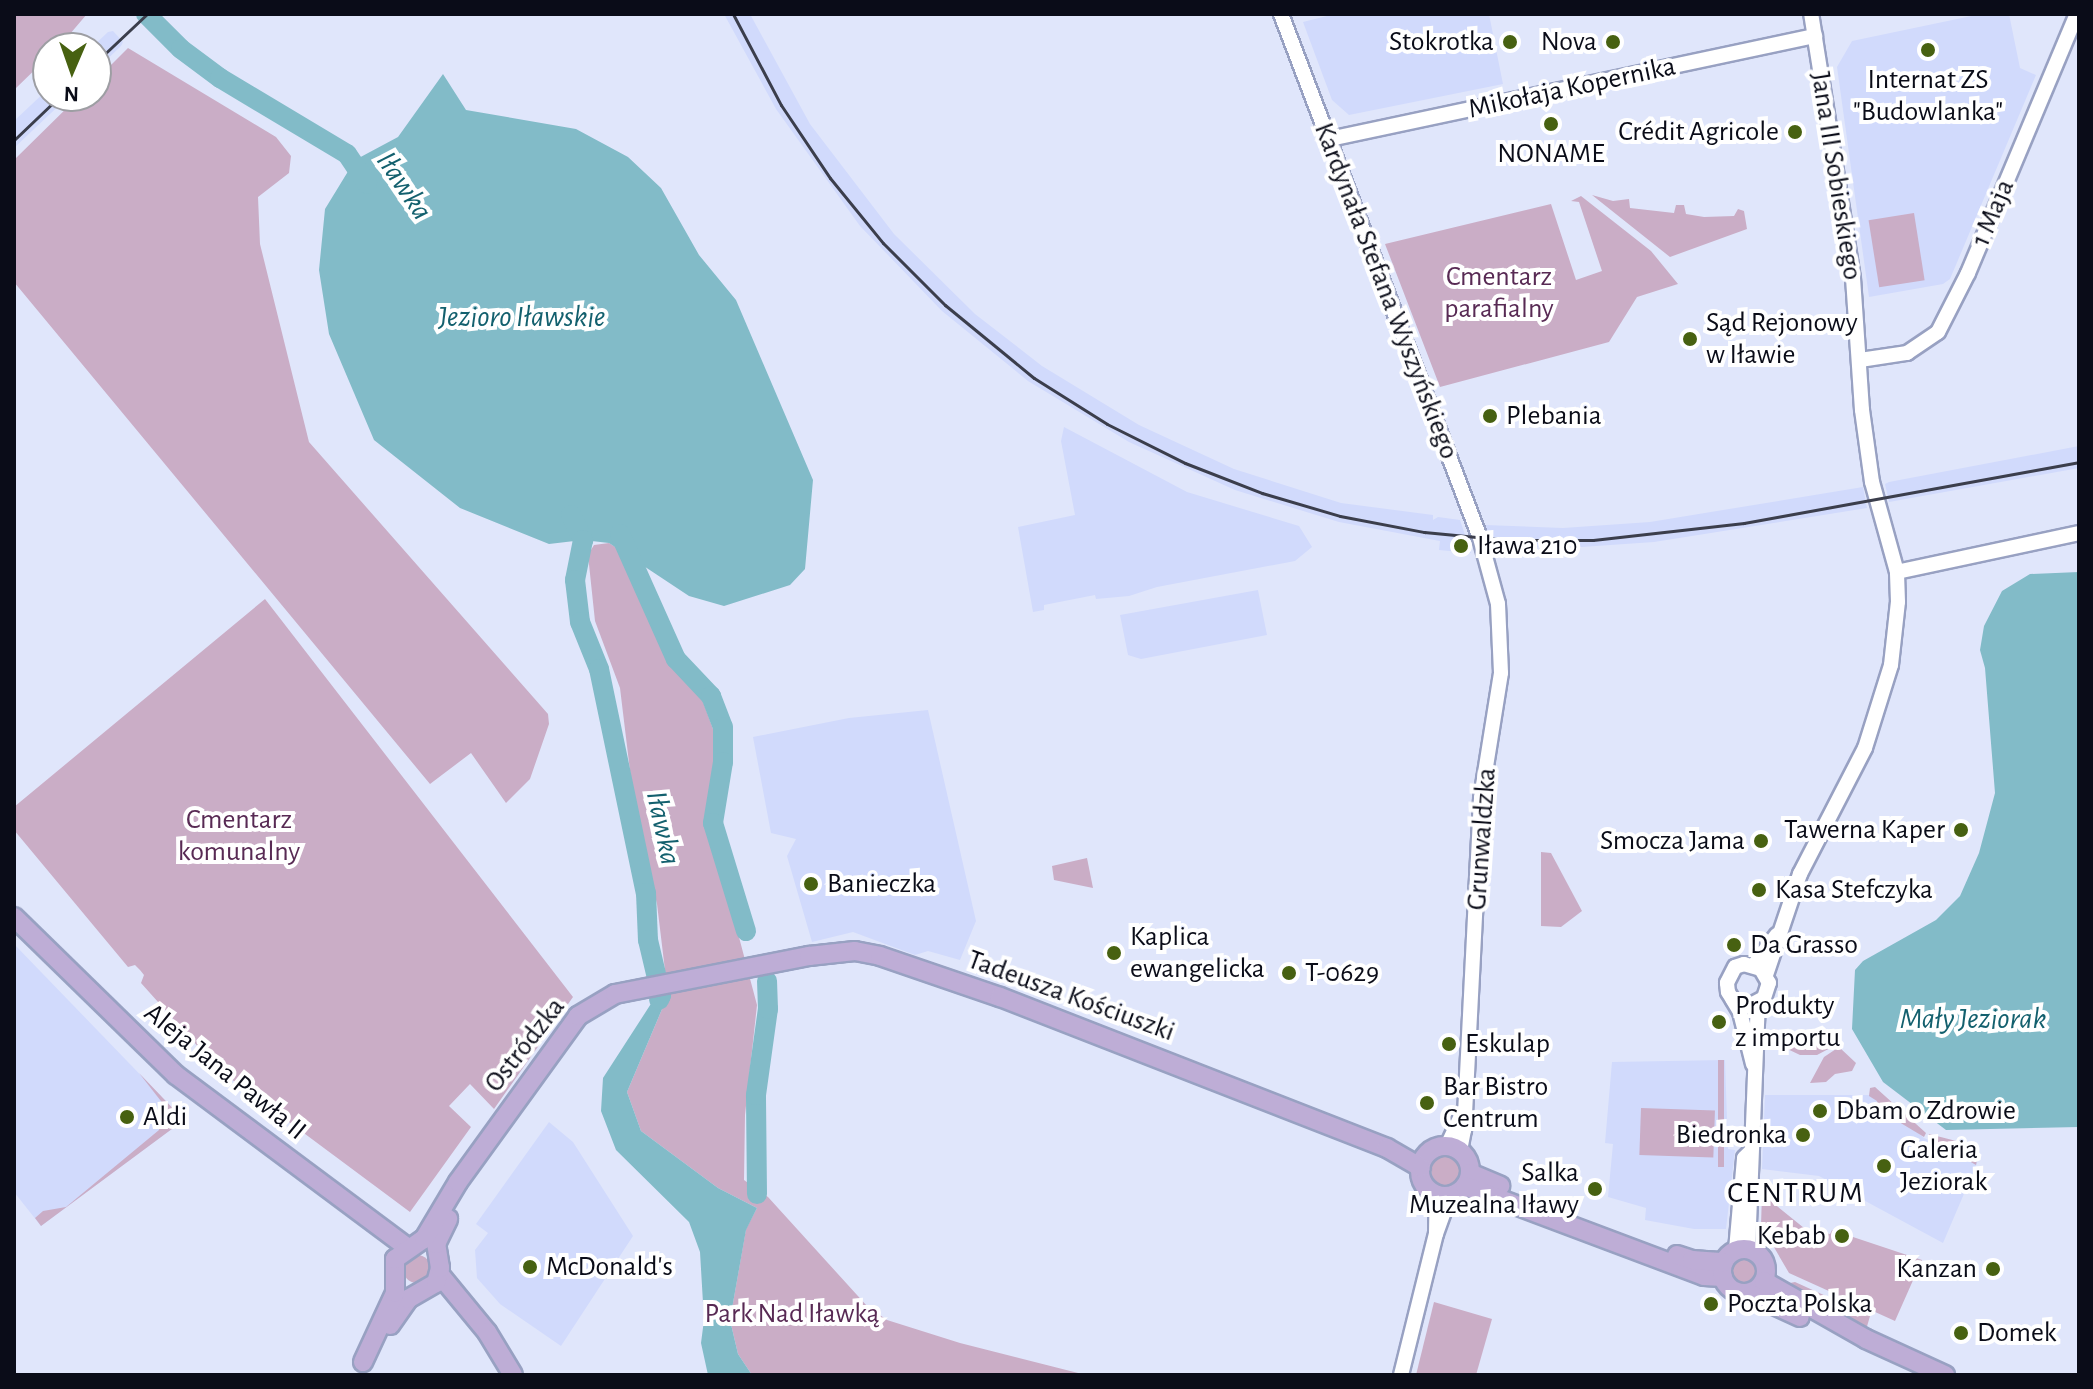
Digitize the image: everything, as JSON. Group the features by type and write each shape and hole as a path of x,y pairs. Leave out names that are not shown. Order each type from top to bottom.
{"main road":[{"name":"Aleja Jana Pawła II","path":"14,901 88,989"},
{"name":"Aleja Jana Pawła II","path":"14,917 176,1075 331,1192 412,1247"},
{"name":"Tadeusza Kościuszki","path":"727,974 833,952 880,956 1000,997 1423,1162"},
{"name":"Ostródzka","path":"359,1369 391,1303 394,1272 578,1016 615,994 727,974"},
{"path":"1455,1187 1454,1149 1423,1162 1423,1181 1455,1187 1692,1260 1764,1261 1764,1281"},
{"name":"Ostródzka","path":"435,1255 440,1234 479,1156"},
{"name":"Aleja Jana Pawła II","path":"331,1192 382,1245 394,1272"},
{"path":"412,1247 435,1255 440,1275 487,1332 513,1375"},
{"path":"1733,1260 1733,1290 1748,1293 1849,1339 1866,1339"},
{"path":"394,1272 403,1290 446,1300 502,1358"},
{"name":"Ostródzka","path":"359,1369 420,1293 440,1275"},
{"path":"1748,1293 1764,1281"},
{"path":"1764,1281 1866,1339 1945,1375"}],"street":[{"name":"Kardynała Stefana Wyszyńskiego","path":"1281,14 1490,569"},
{"name":"Jana III Sobieskiego","path":"1766,975 1800,874 1865,748 1878,709 1891,665 1897,572 1872,482 1862,410 1853,278 1811,14"},
{"name":"1 Maja","path":"1860,360 1907,353 1938,332 1968,273 2077,14"},
{"name":"Mikołaja Kopernika","path":"1330,139 1815,36"},
{"path":"1897,572 2079,533"},
{"name":"Grunwaldzka","path":"1454,1149 1464,1130 1481,798 1501,673 1499,616 1490,569"},
{"name":"Jana III Sobieskiego","path":"1754,965 1777,935"},
{"path":"1733,1000 1749,1006 1758,1003 1768,991 1766,975 1754,965 1744,964 1729,974 1728,992 1740,1012 1754,1065"},
{"path":"1733,1260 1754,1167 1750,1152 1758,1003"},
{"path":"1401,1375 1436,1234 1455,1187"}],"shaded area":[{"path":"724,14 750,14 810,124 894,234 975,314 1042,366 1139,425 1234,469 1341,503 1433,515 1433,520 1438,517 1460,520 1471,553 1439,550 1440,541 1339,522 1235,490 1129,442 1028,381 942,311 860,226 776,109"},
{"path":"1335,14 1489,14 1503,84 1349,115 1332,100 1303,22"},
{"path":"1981,14 2009,14 2020,68 2036,75 1950,279 1943,284 1869,297 1837,67 1852,41"},
{"path":"113,31 123,42 112,55 112,32 108,32"},
{"path":"32,104 32,112 52,112 14,148 14,121"},
{"path":"1064,427 1187,492 1299,526 1312,547 1295,561 1157,587 1129,596 1096,599 1095,595 1044,605 1044,610 1033,612 1018,527 1075,515 1061,441"},
{"path":"2079,446 2079,468 1889,502 1885,484 1889,482"},
{"path":"1863,487 1867,508 1654,542 1567,548 1493,546 1485,525 1563,528 1650,522"},
{"path":"1258,590 1267,635 1141,659 1128,655 1120,615"},
{"path":"928,710 976,921 960,960 928,951 915,955 853,932 812,942 787,856 796,839 771,833 753,737 849,718"},
{"path":"14,944 184,1120 41,1226 14,1192"},
{"path":"1725,1060 1728,1149 1735,1150 1726,1229 1694,1229 1645,1220 1646,1208 1608,1197 1613,1144 1605,1143 1612,1062"},
{"name":"Galeria Jeziorak","path":"1765,1095 1874,1095 1924,1138 1978,1161 1943,1243 1819,1176 1762,1169"},
{"path":"549,1122 573,1142 633,1236 561,1346 500,1304 477,1278 475,1250 488,1233 476,1224"}],"green space":[{"path":"14,14 87,14 72,32 32,32 32,73 14,90"},
{"path":"128,48 276,137 291,156 289,173 258,197 260,244 309,442 548,714 549,724 530,779 506,803 471,753 430,784 14,282 14,160 63,112 112,112 112,64"},
{"path":"1592,195 1613,201 1629,199 1630,208 1674,213 1676,205 1684,205 1686,214 1704,217 1734,216 1738,209 1744,211 1747,229 1670,257"},
{"name":"Cmentarz parafialny","path":"1581,196 1651,251 1678,284 1637,297 1609,342 1440,387 1385,244 1551,204 1576,280 1602,271 1579,202 1571,201"},
{"path":"1914,213 1925,280 1879,287 1869,220"},
{"name":"Park Nad Iławką","path":"609,543 626,554 645,607 675,667 701,696 717,740 710,828 757,1005 745,1115 744,1180 768,1197 867,1306 887,1320 960,1343 1086,1375 752,1375 738,1354 730,1320 746,1229 757,1208 718,1188 641,1131 627,1092 668,995 657,904 635,812 620,688 595,621 588,555 594,545"},
{"name":"Cmentarz komunalny","path":"265,599 573,997 494,1109 470,1084 449,1106 471,1127 410,1212 219,1070 141,983 144,975 140,970 135,965 128,967 14,830 14,807"},
{"path":"1541,852 1551,853 1582,911 1561,927 1541,926"},
{"path":"1087,858 1093,888 1054,880 1052,866"},
{"path":"1775,1029 1781,1031 1780,1038 1811,1049 1817,1043 1836,1045 1817,1055 1800,1055 1773,1042"},
{"path":"1839,1047 1856,1063 1852,1071 1835,1074 1826,1082 1810,1083 1824,1057"},
{"path":"1718,1060 1724,1060 1724,1167 1718,1167"},
{"path":"139,1073 184,1120 41,1226 35,1218 43,1211 66,1207 159,1130 161,1118 158,1110 164,1105"},
{"path":"1875,1087 1926,1133 1924,1137 1879,1110 1877,1101 1869,1096 1870,1088"},
{"path":"1641,1108 1715,1111 1713,1158 1639,1155"},
{"path":"1929,1134 1964,1143 1977,1160 1976,1165 1957,1154 1954,1158 1928,1143"},
{"path":"1447,1154 1458,1159 1463,1170 1458,1181 1447,1186 1436,1181 1431,1170 1436,1159"},
{"path":"1762,1194 1804,1228 1830,1234 1832,1230 1922,1260 1895,1321 1789,1273 1761,1225"},
{"path":"417,1255 427,1259 431,1269 427,1279 417,1283 407,1279 403,1269 407,1259"},
{"path":"1746,1257 1756,1262 1761,1272 1756,1282 1746,1287 1736,1282 1731,1272 1736,1262"},
{"path":"1795,1282 1870,1316 1866,1330 1786,1292 1790,1283"},
{"path":"1434,1302 1492,1319 1476,1375 1416,1375"}],"water":[{"name":"Jezioro Iławskie","path":"443,74 466,110 576,129 628,157 661,188 699,255 736,300 813,480 805,569 790,585 724,606 689,596 609,543 583,540 549,544 460,508 374,440 329,334 319,270 325,209 355,160 398,137"},
{"name":"Mały Jeziorak","path":"2079,572 2079,1127 1946,1130 1883,1082 1852,1029 1855,970 1863,961 1936,920 1960,896 1979,853 1995,793 1985,668 1980,650 1984,626 2002,591 2030,574"},
{"path":"668,995 627,1092 641,1131 718,1188 757,1208 746,1230 730,1320 738,1354 752,1375 708,1375 701,1343 704,1320 700,1252 689,1222 616,1150 601,1111 603,1078 656,996"}],"waterway":[{"name":"Iławka","path":"146,14 181,49 220,78 347,154 367,184"},
{"name":"Iławka","path":"571,515 583,540 575,580 580,622 599,669 646,893 648,940 661,995 659,1000"},
{"name":"Iławka","path":"620,534 676,659 711,696 723,727 723,762 713,823 746,931"},
{"name":"Iławka","path":"757,1194 756,1095 768,1009 767,981"}],"railway":[{"path":"112,47 147,14"},
{"path":"733,14 781,105 830,178 883,243 945,305 1034,378 1107,424 1185,463 1262,493 1340,516 1424,532 1508,540 1593,540 1744,523 2079,462"},
{"path":"14,140 43,112"}],"place":[{"name":"Stokrotka","path":"1510,42"},
{"name":"Nova","path":"1613,42"},
{"name":"Internat ZS \"Budowlanka\"","path":"1928,50"},
{"name":"NONAME","path":"1551,124"},
{"name":"Crédit Agricole","path":"1795,132"},
{"name":"Sąd Rejonowy w Iławie","path":"1690,339"},
{"name":"Plebania","path":"1490,416"},
{"name":"Iława 210","path":"1461,546"},
{"name":"Tawerna Kaper","path":"1961,830"},
{"name":"Smocza Jama","path":"1761,841"},
{"name":"Banieczka","path":"811,884"},
{"name":"Kasa Stefczyka","path":"1759,890"},
{"name":"Da Grasso","path":"1734,945"},
{"name":"Kaplica ewangelicka","path":"1114,953"},
{"name":"T-0629","path":"1289,973"},
{"name":"Produkty z importu","path":"1719,1022"},
{"name":"Eskulap","path":"1449,1044"},
{"name":"Bar Bistro Centrum","path":"1427,1103"},
{"name":"Dbam o Zdrowie","path":"1820,1111"},
{"name":"Aldi","path":"127,1117"},
{"name":"Biedronka","path":"1803,1135"},
{"name":"Galeria Jeziorak","path":"1884,1166"},
{"name":"Salka Muzealna Iławy","path":"1595,1189"},
{"name":"Kebab","path":"1842,1236"},
{"name":"McDonald's","path":"530,1267"},
{"name":"Kanzan","path":"1993,1269"},
{"name":"Poczta Polska","path":"1711,1304"},
{"name":"Domek","path":"1961,1333"}],"district":[{"name":"CENTRUM","path":"1796,1193"}]}
